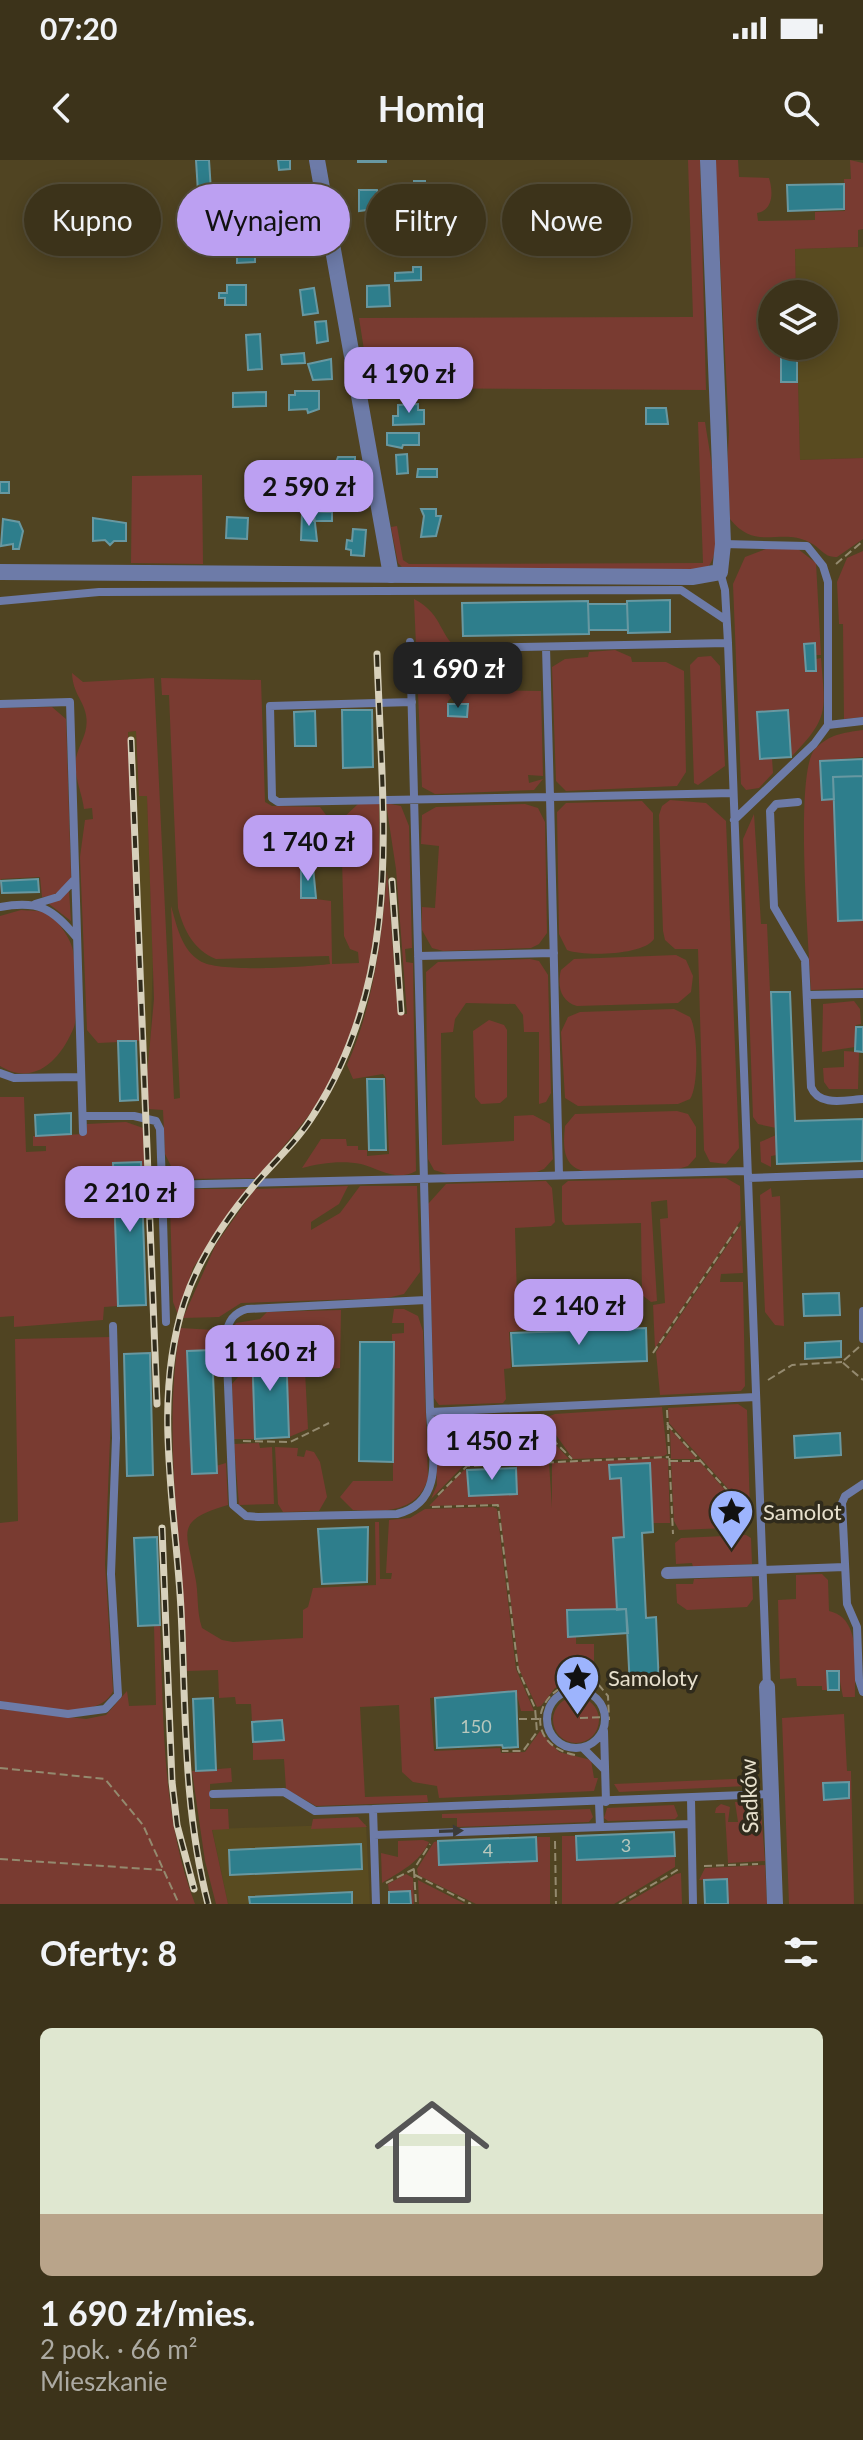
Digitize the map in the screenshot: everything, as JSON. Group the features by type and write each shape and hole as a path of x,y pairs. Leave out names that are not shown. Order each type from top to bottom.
{"street":[{"path":"317,160 391,575"},
{"path":"0,572 692,577 720,572 723,567 723,544 708,160"},
{"path":"667,1573 762,1570"},
{"name":"Sadków","path":"767,1687 775,1904"}],"lane":[{"path":"723,544 785,542 807,546 828,575 828,725 814,744 734,820"},
{"path":"720,572 728,643 767,1687"},
{"path":"0,601 99,592 681,590 726,620"},
{"path":"410,642 432,1488 417,1506 397,1514 246,1516 236,1510 231,1501 226,1332 235,1315 247,1309 426,1300"},
{"path":"463,648 728,643"},
{"path":"546,647 559,1175"},
{"path":"0,704 70,702 83,1132"},
{"path":"412,702 270,706 269,788 272,798 278,802 733,793"},
{"path":"828,725 863,721"},
{"path":"798,802 776,804 770,811 773,902 804,956 813,1092 823,1100 863,1099"},
{"path":"0,907 34,904 58,897 75,879"},
{"path":"34,904 54,914 77,938"},
{"path":"418,956 554,953"},
{"path":"807,995 863,994"},
{"path":"0,1073 14,1078 81,1077"},
{"path":"83,1116 134,1116 156,1121 160,1129 166,1322"},
{"path":"162,1185 559,1175 863,1174"},
{"path":"863,1311 863,1341"},
{"path":"0,1705 83,1713 105,1709 118,1695 111,1574 116,1438 113,1326"},
{"path":"430,1412 756,1397"},
{"path":"863,1484 845,1496 842,1503 847,1604 857,1627 859,1680 863,1692"},
{"path":"762,1570 845,1567"},
{"path":"600,1827 603,1802 605,1771 607,1728 601,1701 585,1690 565,1691 551,1704 547,1723 556,1740 582,1752 605,1771"},
{"path":"582,1752 607,1728"},
{"path":"213,1794 284,1792 294,1795 315,1811 771,1794"},
{"path":"691,1799 692,1859 696,1869 693,1904"},
{"path":"373,1809 376,1904"},
{"path":"374,1835 691,1824"}],"path":[{"path":"828,575 842,557 863,541"},
{"path":"653,1353 732,1233 749,1214"},
{"path":"766,1381 792,1365 842,1362 863,1341"},
{"path":"842,1362 863,1380"},
{"path":"666,1401 673,1534"},
{"path":"540,1415 556,1443 573,1460"},
{"path":"229,1441 290,1442 329,1423"},
{"path":"667,1424 750,1515 760,1515"},
{"path":"582,1752 566,1753 548,1741 518,1669 498,1505 425,1507 467,1466 573,1460 701,1461"},
{"path":"502,1751 523,1751 537,1732 542,1706 553,1691 591,1682 607,1692 607,1728"},
{"path":"580,1718 604,1717"},
{"path":"519,1719 538,1719"},
{"path":"0,1768 105,1779 143,1825 179,1904"},
{"path":"555,1828 556,1904"},
{"path":"381,1885 414,1869 438,1832"},
{"path":"0,1859 164,1870"},
{"path":"619,1904 679,1869 774,1863"},
{"path":"414,1869 416,1904"},
{"path":"415,1875 471,1904"}],"shaded area":[{"path":"688,160 700,160 706,390 370,388 359,318 693,317"},
{"path":"715,160 738,160 739,177 769,178 771,199 767,208 757,213 758,221 815,220 815,212 845,211 844,179 851,179 850,160 863,163 863,229 858,230 858,247 795,249 796,280 758,280 758,360 781,360 781,381 798,382 800,460 863,458 863,539 837,557 829,556 798,538 759,537 740,529 730,519 727,468 729,432"},
{"path":"863,247 863,458 800,460 797,360 838,360 838,280 796,280 795,249"},
{"path":"698,422 705,422 716,500 716,544 712,560 705,569 404,569 398,563 391,527 397,526 403,560 409,564 703,563"},
{"path":"202,475 203,564 131,563 132,476"},
{"path":"766,549 798,549 816,563 821,655 815,655 815,643 804,644 806,671 816,671 816,659 821,658 824,702 813,732 791,757 788,710 757,712 760,758 772,758 773,773 759,788 746,790 741,784 733,584 745,557"},
{"path":"863,551 863,717 844,719 843,624 839,624 837,582 847,558"},
{"path":"414,599 431,612 449,640 462,651 464,686 448,701 448,716 467,716 467,704 453,704 464,690 541,691 543,776 528,775 529,783 543,779 534,790 435,794 422,787"},
{"path":"615,650 631,657 632,662 666,662 684,671 686,772 677,786 566,791 556,781 552,667 565,659 588,657 589,652"},
{"path":"711,656 720,666 725,766 698,785 694,783 690,665 698,657"},
{"path":"72,673 83,682 154,678 174,1099 180,1098 171,906 188,950 210,965 263,968 330,964 329,956 216,959 196,945 187,932 178,908 169,695 162,695 161,678 261,680 265,802 272,806 320,807 326,815 327,863 301,864 301,897 331,901 332,964 359,963 358,952 350,949 344,936 341,820 358,804 379,803 378,883 370,963 349,1039 333,1076 312,1111 257,1178 183,1179 176,1176 165,1154 163,1110 148,1109 147,1075 154,999 147,796 139,796 136,731 128,732 140,1041 98,1043 87,1030 80,857 85,820 93,819 92,808 84,809 76,771 76,758 87,721"},
{"path":"52,707 66,719 71,878 59,892 42,897 40,877 1,879 0,894 0,708"},
{"path":"863,730 863,757 820,761 822,799 834,799 838,920 863,920 863,988 811,990 804,824 809,764 815,749 826,740"},
{"path":"136,731 139,795 147,796 153,960 148,1109 143,1109 129,793 128,732"},
{"path":"670,800 706,803 726,821 739,1148 726,1164 710,1162 704,1150 698,949 675,949 665,940 663,931 659,815 662,806"},
{"path":"642,801 653,813 654,939 639,948 614,953 567,950 559,934 557,812 566,803"},
{"path":"386,803 401,806 409,826 412,948 405,949 406,962 413,963 416,1171 395,1175 347,1162 302,1168 321,1139 346,1139 347,1146 367,1150 367,1156 389,1154 386,1078 383,1074 353,1079 347,1065 364,1018 375,970 387,871 398,1014 407,1014 396,869"},
{"path":"525,804 538,808 545,822 547,933 539,944 531,948 443,951 432,948 422,930 422,907 435,908 439,846 421,844 422,815 436,807"},
{"path":"754,814 761,924 767,924 776,1128 758,1124 753,1117 743,839"},
{"path":"69,891 71,921 49,904"},
{"path":"21,910 46,913 62,928 72,947 76,987 75,1021 69,1038 46,1066 25,1073 0,1066 0,916"},
{"path":"676,955 686,960 693,976 691,992 678,1003 577,1006 571,1004 561,992 561,970 574,959"},
{"path":"539,961 548,975 551,1093 546,1102 539,1104 539,1032 524,1032 523,1015 515,1004 466,1003 455,1019 453,1032 441,1033 442,1145 514,1141 514,1116 533,1115 550,1124 553,1159 544,1169 534,1173 447,1174 434,1170 428,1159 426,972 438,962"},
{"path":"854,1001 860,1009 861,1024 856,1025 855,1047 822,1052 823,1004"},
{"path":"674,1009 690,1017 695,1033 696,1071 690,1099 678,1104 578,1106 565,1098 561,1032 568,1017 580,1012"},
{"path":"489,1020 504,1025 507,1030 507,1097 500,1103 481,1104 475,1097 473,1031"},
{"path":"844,1051 859,1052 858,1089 829,1089 824,1082 823,1068 844,1067"},
{"path":"0,1097 24,1097 26,1152 46,1151 46,1146 33,1146 33,1136 87,1134 87,1124 126,1122 143,1128 145,1179 141,1180 140,1162 113,1163 118,1306 104,1307 103,1320 14,1327 14,1316 0,1317"},
{"path":"677,1111 688,1114 696,1127 696,1157 688,1166 678,1169 584,1171 571,1165 568,1160 564,1147 565,1126 575,1114"},
{"path":"776,1135 777,1155 771,1156 771,1167 761,1162 760,1142"},
{"path":"726,1178 740,1186 741,1220 655,1348 653,1305 665,1303 660,1219 668,1218 667,1200 651,1202 657,1301 651,1302 642,1295 641,1223 565,1225 562,1221 562,1186 568,1181"},
{"path":"546,1181 552,1188 555,1222 551,1226 515,1228 517,1298 531,1298 532,1328 509,1332 511,1368 504,1369 506,1399 503,1403 439,1405 434,1398 428,1204 446,1184"},
{"path":"348,1186 339,1204 311,1222 311,1230 340,1213 360,1186 417,1186 420,1272 404,1294 387,1298 241,1303 219,1317 183,1318 216,1244 255,1189"},
{"path":"771,1188 772,1197 780,1196 784,1326 775,1325 765,1312 760,1195"},
{"path":"185,1189 247,1189 193,1268 178,1315 173,1302 170,1205 175,1195"},
{"path":"741,1225 743,1273 721,1274 720,1282 743,1282 745,1386 741,1391 660,1395 656,1352"},
{"path":"634,1295 633,1301 622,1310 604,1308 603,1296"},
{"path":"598,1296 598,1306 572,1307 572,1297"},
{"path":"567,1297 567,1307 538,1310 538,1298"},
{"path":"394,1309 404,1309 418,1316 423,1331 428,1478 423,1490 408,1504 388,1510 353,1510 340,1497 353,1481 393,1481 392,1334 404,1333 404,1323 392,1323"},
{"path":"341,1310 340,1368 305,1371 308,1429 289,1437 286,1347 252,1348 252,1368 235,1364 231,1332 236,1323 260,1319 267,1312"},
{"path":"180,1328 214,1330 222,1337 223,1360 212,1360 212,1350 187,1352 192,1473 226,1463 228,1505 199,1517 188,1530 202,1628 222,1640 233,1642 303,1638 303,1610 308,1607 313,1588 376,1585 375,1522 379,1522 380,1579 391,1579 392,1573 386,1573 389,1520 410,1518 425,1509 493,1507 497,1509 516,1669 534,1711 521,1711 516,1691 430,1698 434,1751 500,1748 501,1753 525,1752 540,1731 559,1752 591,1760 594,1778 598,1778 594,1791 439,1798 437,1786 413,1782 402,1772 399,1705 360,1707 365,1797 427,1795 428,1802 316,1806 286,1789 284,1759 253,1760 253,1742 283,1740 282,1721 252,1722 251,1704 236,1704 235,1697 219,1698 218,1670 187,1671 173,1456 175,1371"},
{"path":"110,1337 111,1415 105,1564 113,1691 105,1701 78,1710 0,1701 0,1523 18,1521 15,1339"},
{"path":"253,1374 255,1439 234,1439 232,1384 238,1377"},
{"path":"738,1404 747,1410 750,1513 669,1423 668,1408"},
{"path":"662,1407 667,1454 664,1456 573,1459 544,1418 555,1414"},
{"path":"490,1416 504,1421 509,1435 504,1449 490,1454 476,1449 471,1435 476,1421"},
{"path":"542,1420 552,1435 550,1444 555,1444 569,1459 507,1462 503,1458"},
{"path":"439,1425 478,1461 465,1464 431,1499 437,1485 436,1462 453,1461 451,1442 436,1439 435,1427"},
{"path":"670,1429 697,1459 671,1459"},
{"path":"259,1443 260,1448 272,1447 274,1504 239,1505 234,1444"},
{"path":"275,1447 298,1448 297,1456 304,1457 306,1450 314,1452 320,1462 327,1497 319,1511 283,1512 278,1504"},
{"path":"668,1460 670,1523 653,1523 650,1463 610,1465 610,1479 621,1478 624,1537 613,1538 617,1610 567,1610 568,1637 576,1637 576,1644 594,1644 594,1672 588,1680 555,1688 537,1707 519,1669 499,1504 429,1506 464,1470 467,1470 469,1495 516,1494 516,1464 549,1463 552,1508 552,1463"},
{"path":"671,1462 700,1462 750,1518 748,1527 679,1530 674,1521"},
{"path":"746,1535 751,1538 752,1564 693,1567 692,1563 676,1564 675,1543 681,1538"},
{"path":"822,1574 828,1580 829,1611 847,1623 852,1634 855,1697 843,1697 838,1671 827,1672 828,1690 822,1690 822,1686 797,1686 796,1678 780,1679 778,1600 796,1599 796,1575"},
{"path":"752,1577 753,1599 747,1607 687,1610 677,1603 676,1584 693,1584 694,1579"},
{"path":"154,1625 160,1625 170,1802 184,1870 195,1904 0,1904 0,1709 86,1719 106,1715 127,1691 129,1706 156,1705"},
{"path":"576,1697 592,1704 599,1720 592,1736 576,1743 560,1736 553,1720 560,1704"},
{"path":"844,1714 847,1771 851,1771 854,1904 789,1904 782,1718"},
{"path":"231,1768 232,1782 210,1784 210,1809 228,1809 229,1829 212,1830 228,1904 216,1904 205,1861 192,1771"},
{"path":"758,1778 747,1786 619,1792 614,1784"},
{"path":"735,1802 752,1803 761,1811 765,1861 728,1863 725,1813 715,1813 721,1804 730,1807 728,1822 738,1822"},
{"path":"674,1805 678,1816 675,1819 608,1821 604,1818 607,1808"},
{"path":"590,1809 593,1817 589,1822 457,1827 457,1818 442,1818 442,1814"},
{"path":"358,1817 367,1827 311,1829 313,1819"},
{"path":"366,1824 370,1904 228,1904 212,1829"},
{"path":"562,1836 576,1836 578,1860 675,1856 675,1867 614,1904 562,1904"},
{"path":"536,1837 550,1837 550,1904 476,1904 418,1875 417,1869 434,1842 438,1841 440,1865 537,1861"},
{"path":"398,1841 429,1842 420,1856 382,1883 381,1853 398,1857"},
{"path":"765,1865 767,1904 728,1904 727,1879 699,1880 705,1868"},
{"path":"681,1873 682,1904 625,1904 676,1874"},
{"path":"406,1874 413,1878 414,1904 411,1904 410,1891 389,1892 388,1884"},
{"path":"418,1880 465,1904 419,1904"}],"building":[{"path":"196,160 209,160 211,184 198,184"},
{"path":"278,160 290,160 290,169 279,170"},
{"path":"386,160 386,162 358,162"},
{"path":"844,184 844,209 788,211 787,185"},
{"path":"359,190 366,190 366,210 359,211"},
{"path":"237,256 255,256 255,262 237,263"},
{"path":"413,267 421,267 421,280 395,281 395,273 413,272"},
{"path":"227,285 246,285 246,305 225,305 225,298 219,298 219,293 227,293"},
{"path":"389,285 390,306 367,307 367,286"},
{"path":"314,288 318,313 303,315 300,290"},
{"path":"326,321 328,341 317,343 315,322"},
{"path":"260,334 262,369 248,370 246,335"},
{"path":"304,353 305,363 282,364 281,355"},
{"path":"331,359 332,379 313,380 308,364"},
{"path":"781,360 797,360 797,382 781,382"},
{"path":"295,391 319,391 319,409 308,413 307,409 289,410 289,395 295,395"},
{"path":"266,392 266,406 233,407 233,393"},
{"path":"418,404 418,410 424,410 424,424 393,425 393,416 398,416 398,405"},
{"path":"646,408 666,408 668,424 646,424"},
{"path":"387,433 419,433 419,445 403,445 402,448 387,445"},
{"path":"407,454 408,473 397,474 396,455"},
{"path":"338,457 355,457 355,476 338,476 338,470 333,470"},
{"path":"276,464 301,464 301,476 276,476"},
{"path":"418,469 437,469 437,477 417,477"},
{"path":"334,476 355,476 355,486 341,486 341,491 334,491"},
{"path":"0,482 9,482 9,493 0,493"},
{"path":"298,488 306,489 305,504 327,507 326,512 297,511"},
{"path":"421,509 436,509 436,516 441,516 436,536 421,537 424,516"},
{"path":"314,512 332,512 332,521 314,521"},
{"path":"302,514 314,514 317,541 301,540"},
{"path":"227,517 248,518 247,539 226,538"},
{"path":"93,518 126,523 126,541 114,541 110,545 105,540 93,541"},
{"path":"3,519 19,522 23,531 19,549 13,549 13,544 1,546"},
{"path":"353,529 366,530 364,556 351,555 351,550 346,549 347,540 352,541"},
{"path":"670,600 670,632 628,633 627,601"},
{"path":"588,601 589,634 463,636 462,603"},
{"path":"588,604 627,604 628,630 589,630"},
{"path":"815,643 816,671 806,671 804,644"},
{"path":"448,704 468,704 467,717 448,716"},
{"path":"342,710 372,710 373,767 343,768"},
{"path":"788,710 791,757 760,759 757,712"},
{"path":"315,711 316,746 295,746 294,712"},
{"path":"863,759 863,776 833,777 834,799 822,800 820,761"},
{"path":"863,776 863,920 838,921 833,777"},
{"path":"301,867 313,867 316,898 301,898"},
{"path":"38,879 39,892 2,893 1,881"},
{"path":"771,992 790,992 795,1121 863,1119 862,1161 777,1164"},
{"path":"856,1027 863,1027 863,1052 855,1051"},
{"path":"118,1041 136,1041 138,1100 120,1101"},
{"path":"367,1079 384,1079 386,1150 369,1150"},
{"path":"71,1113 71,1134 36,1136 35,1115"},
{"path":"141,1162 146,1305 118,1306 113,1163"},
{"path":"839,1293 840,1315 804,1316 803,1294"},
{"path":"614,1309 615,1329 542,1332 542,1312"},
{"path":"646,1328 647,1361 513,1366 511,1333"},
{"path":"841,1341 841,1357 805,1359 805,1343"},
{"path":"360,1342 394,1342 393,1462 359,1461"},
{"path":"286,1347 289,1437 255,1439 252,1348"},
{"path":"212,1350 217,1473 192,1474 187,1351"},
{"path":"150,1353 153,1475 127,1476 124,1354"},
{"path":"840,1433 841,1455 795,1458 794,1436"},
{"path":"650,1463 653,1532 642,1533 646,1618 656,1617 659,1686 630,1688 626,1609 617,1610 613,1538 624,1537 621,1478 610,1479 609,1465"},
{"path":"516,1468 517,1494 469,1496 467,1470"},
{"path":"368,1527 367,1582 322,1584 318,1529"},
{"path":"157,1537 160,1625 138,1626 134,1538"},
{"path":"626,1609 628,1633 568,1637 567,1610"},
{"path":"827,1671 839,1671 839,1690 828,1690"},
{"path":"516,1691 518,1747 437,1748 435,1698"},
{"path":"213,1698 216,1770 196,1771 193,1699"},
{"path":"282,1720 284,1740 253,1742 252,1722"},
{"path":"849,1782 849,1798 824,1800 823,1783"},
{"path":"674,1832 675,1856 577,1860 576,1836"},
{"path":"536,1837 537,1861 439,1865 438,1841"},
{"path":"361,1844 362,1869 230,1875 229,1850"},
{"path":"727,1879 728,1904 705,1904 704,1880"},
{"path":"410,1891 411,1904 389,1904 389,1892"},
{"path":"352,1892 352,1904 250,1904 249,1897"}],"railway":[{"path":"208,1904 194,1831 187,1758 181,1610 169,1456 169,1379 174,1341 190,1286 217,1235 314,1114 343,1060 363,1005 375,948 382,891 382,773 377,654"},
{"path":"131,740 157,1404"},
{"path":"392,881 401,1012"},
{"path":"162,1528 172,1782 177,1825 194,1889"}],"place":[{"name":"Samolot","path":"732,1551"},
{"name":"Samoloty","path":"577,1717"}]}
